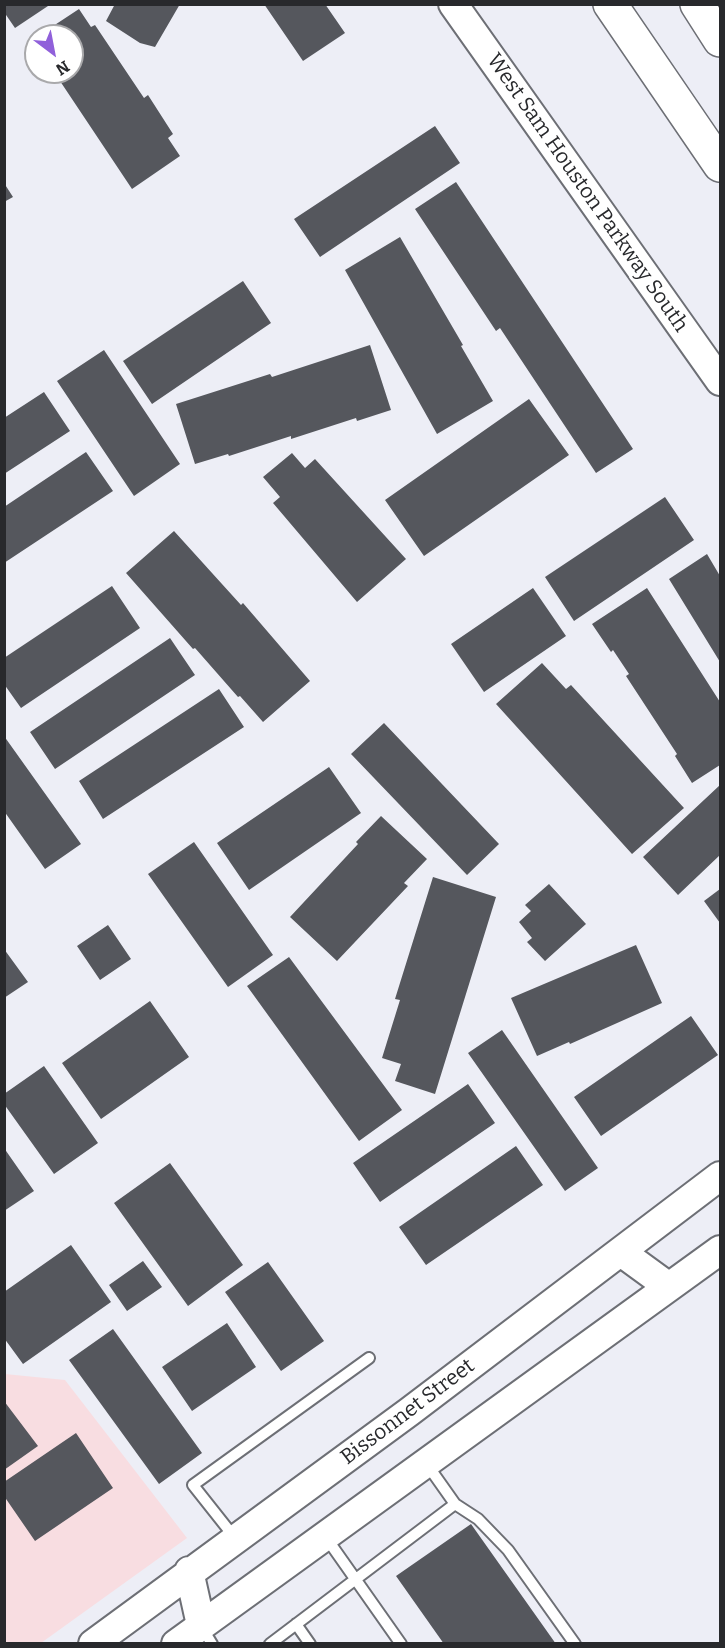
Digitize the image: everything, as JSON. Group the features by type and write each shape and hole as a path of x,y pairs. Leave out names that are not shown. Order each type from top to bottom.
{"highway":[{"path":"610,4 720,165"},
{"path":"697,4 720,40"}],"main road":[{"name":"West Sam Houston Parkway South","path":"453,4 720,381"},
{"name":"Bissonnet Street","path":"93,1644 418,1405 720,1176"},
{"path":"176,1644 206,1634 325,1536 720,1250"},
{"path":"621,1252 669,1287"},
{"path":"189,1572 206,1634"}],"lane":[{"path":"236,1540 193,1485 369,1358"},
{"path":"426,1463 455,1504 478,1519 508,1550 575,1644"},
{"path":"277,1641 296,1624 455,1504"},
{"path":"325,1536 401,1644"},
{"path":"296,1624 310,1644"}],"shaded area":[{"path":"5,1374 65,1380 187,1538 41,1643 5,1644"}],"building":[{"path":"4,4 51,4 15,28 4,12"},
{"path":"115,4 180,4 155,47 140,43 106,21"},
{"path":"264,4 325,4 345,33 303,61"},
{"path":"79,9 91,27 95,25 144,98 148,95 173,134 168,138 180,156 132,189 62,84 84,84 84,24 56,24"},
{"path":"435,126 460,163 320,257 294,219"},
{"path":"456,182 633,449 596,473 500,328 496,331 415,209"},
{"path":"4,183 13,197 4,202"},
{"path":"400,237 493,401 437,434 345,270"},
{"path":"243,281 271,323 152,404 123,361"},
{"path":"370,345 391,410 195,464 176,404 270,374 272,377"},
{"path":"104,350 180,464 134,496 57,381"},
{"path":"44,392 70,431 4,474 4,418"},
{"path":"529,399 569,455 424,556 385,500"},
{"path":"86,452 113,491 4,563 4,507"},
{"path":"292,453 305,468 315,459 406,559 357,602 273,503 280,497 263,477"},
{"path":"665,497 694,540 574,621 545,577"},
{"path":"174,531 241,605 243,603 310,681 263,722 195,648 193,649 126,573"},
{"path":"707,554 720,576 720,662 669,579"},
{"path":"112,586 140,628 21,708 4,684 4,658"},
{"path":"533,588 566,636 484,692 451,644"},
{"path":"647,588 720,702 720,765 692,783 675,756 677,754 626,676 629,674 592,624"},
{"path":"170,638 195,675 55,769 30,732"},
{"path":"542,663 566,689 571,685 684,808 632,854 496,704"},
{"path":"219,689 244,727 103,819 79,781"},
{"path":"384,723 499,844 467,875 351,754"},
{"path":"4,736 81,844 45,869 4,811"},
{"path":"329,767 361,813 249,890 217,843"},
{"path":"720,785 720,855 678,895 643,857"},
{"path":"381,816 427,859 404,883 408,886 337,961 290,917"},
{"path":"194,842 273,955 228,987 148,874"},
{"path":"433,877 496,897 435,1094 395,1081 401,1064 382,1058 400,1000 395,999"},
{"path":"549,884 586,924 545,961 527,942 532,938 519,922 531,911 525,905"},
{"path":"720,889 720,923 704,901"},
{"path":"108,925 131,959 100,980 77,946"},
{"path":"636,945 662,1003 570,1044 569,1042 537,1056 511,998"},
{"path":"4,949 28,982 4,998"},
{"path":"289,957 402,1110 359,1141 247,986"},
{"path":"150,1001 189,1057 101,1119 62,1063"},
{"path":"691,1016 718,1055 601,1136 574,1097"},
{"path":"502,1030 598,1168 565,1191 468,1053"},
{"path":"44,1066 98,1143 54,1174 4,1104 4,1094"},
{"path":"468,1084 495,1123 380,1202 353,1163"},
{"path":"516,1146 543,1185 426,1265 399,1227"},
{"path":"4,1148 34,1191 4,1211"},
{"path":"170,1163 243,1265 188,1306 114,1203"},
{"path":"71,1245 111,1302 23,1364 4,1338 4,1292"},
{"path":"143,1261 162,1287 127,1311 109,1285"},
{"path":"268,1262 324,1341 281,1371 225,1292"},
{"path":"227,1323 256,1367 192,1411 162,1367"},
{"path":"113,1329 202,1453 159,1484 69,1360"},
{"path":"4,1401 38,1446 4,1470"},
{"path":"76,1433 113,1488 35,1541 4,1496 4,1482"},
{"path":"471,1524 556,1644 444,1644 396,1576"}]}
